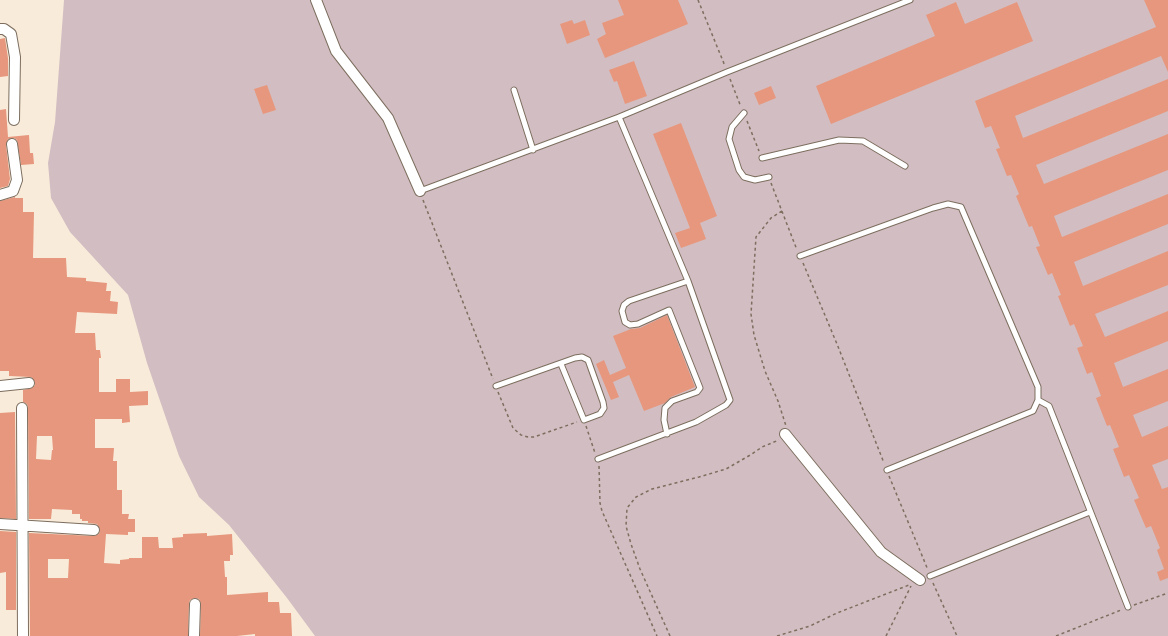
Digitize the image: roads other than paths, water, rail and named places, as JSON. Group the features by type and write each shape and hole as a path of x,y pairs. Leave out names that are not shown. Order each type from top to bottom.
{"street":[{"path":"316,0 336,50 388,118 420,191"},
{"path":"0,29 4,29 11,34 15,57 14,120"},
{"path":"0,195 13,191 17,180 12,144"},
{"path":"0,386 29,383"},
{"path":"22,408 23,636"},
{"path":"785,434 881,552 920,580"},
{"path":"0,524 94,530"},
{"path":"194,636 195,604"}],"lane":[{"path":"420,191 619,117 727,72 910,0"},
{"path":"514,90 533,150"},
{"path":"744,113 732,127 729,139 739,170 744,177 755,180 769,177"},
{"path":"598,460 696,422 726,405 730,400 688,281 619,117"},
{"path":"762,158 839,140 862,141 905,166"},
{"path":"800,256 933,208 948,204 961,207 1038,387 1038,400 1033,411 887,470"},
{"path":"667,434 664,420 665,408 672,401 697,392 700,388 669,310 638,324 630,325 624,322 622,311 624,305 630,300 688,281"},
{"path":"496,386 575,358 582,357 588,360 603,402 604,408 600,414 584,420 561,364"},
{"path":"1038,400 1049,406 1128,607"},
{"path":"930,576 1090,512"}]}
